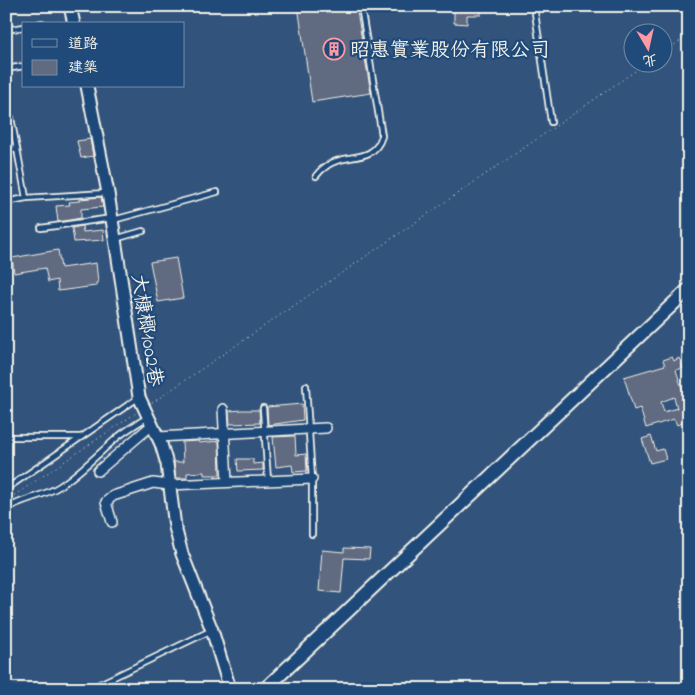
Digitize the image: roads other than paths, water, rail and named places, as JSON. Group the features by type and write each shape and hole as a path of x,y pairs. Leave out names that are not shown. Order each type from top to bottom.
{"main road":[{"path":"265,689 689,289"}],"street":[{"path":"70,6 74,22"},
{"name":"大槺榔1002巷","path":"87,88 108,192 146,412 158,437 167,464 175,527 182,554 212,630 230,689"},
{"path":"223,409 227,482"},
{"path":"98,471 146,412"},
{"path":"158,437 326,428"},
{"path":"112,522 106,502 113,496 153,483 312,479"}],"lane":[{"path":"316,176 328,164 371,153 379,145 382,136 361,6"},
{"path":"534,6 551,122"},
{"path":"6,30 22,27"},
{"path":"6,69 22,66"},
{"path":"11,118 26,198"},
{"path":"6,151 17,149"},
{"path":"6,202 26,198 108,192"},
{"path":"40,228 112,218 118,219 217,192"},
{"path":"115,239 142,232"},
{"path":"306,386 312,479 312,534"},
{"path":"263,408 268,481"},
{"path":"6,489 82,437 146,412"},
{"path":"6,509 14,504 58,488 87,466 146,412"},
{"path":"6,437 82,437"},
{"path":"89,689 212,630"}],"place":[{"name":"昭惠實業股份有限公司","path":"334,49"}]}
